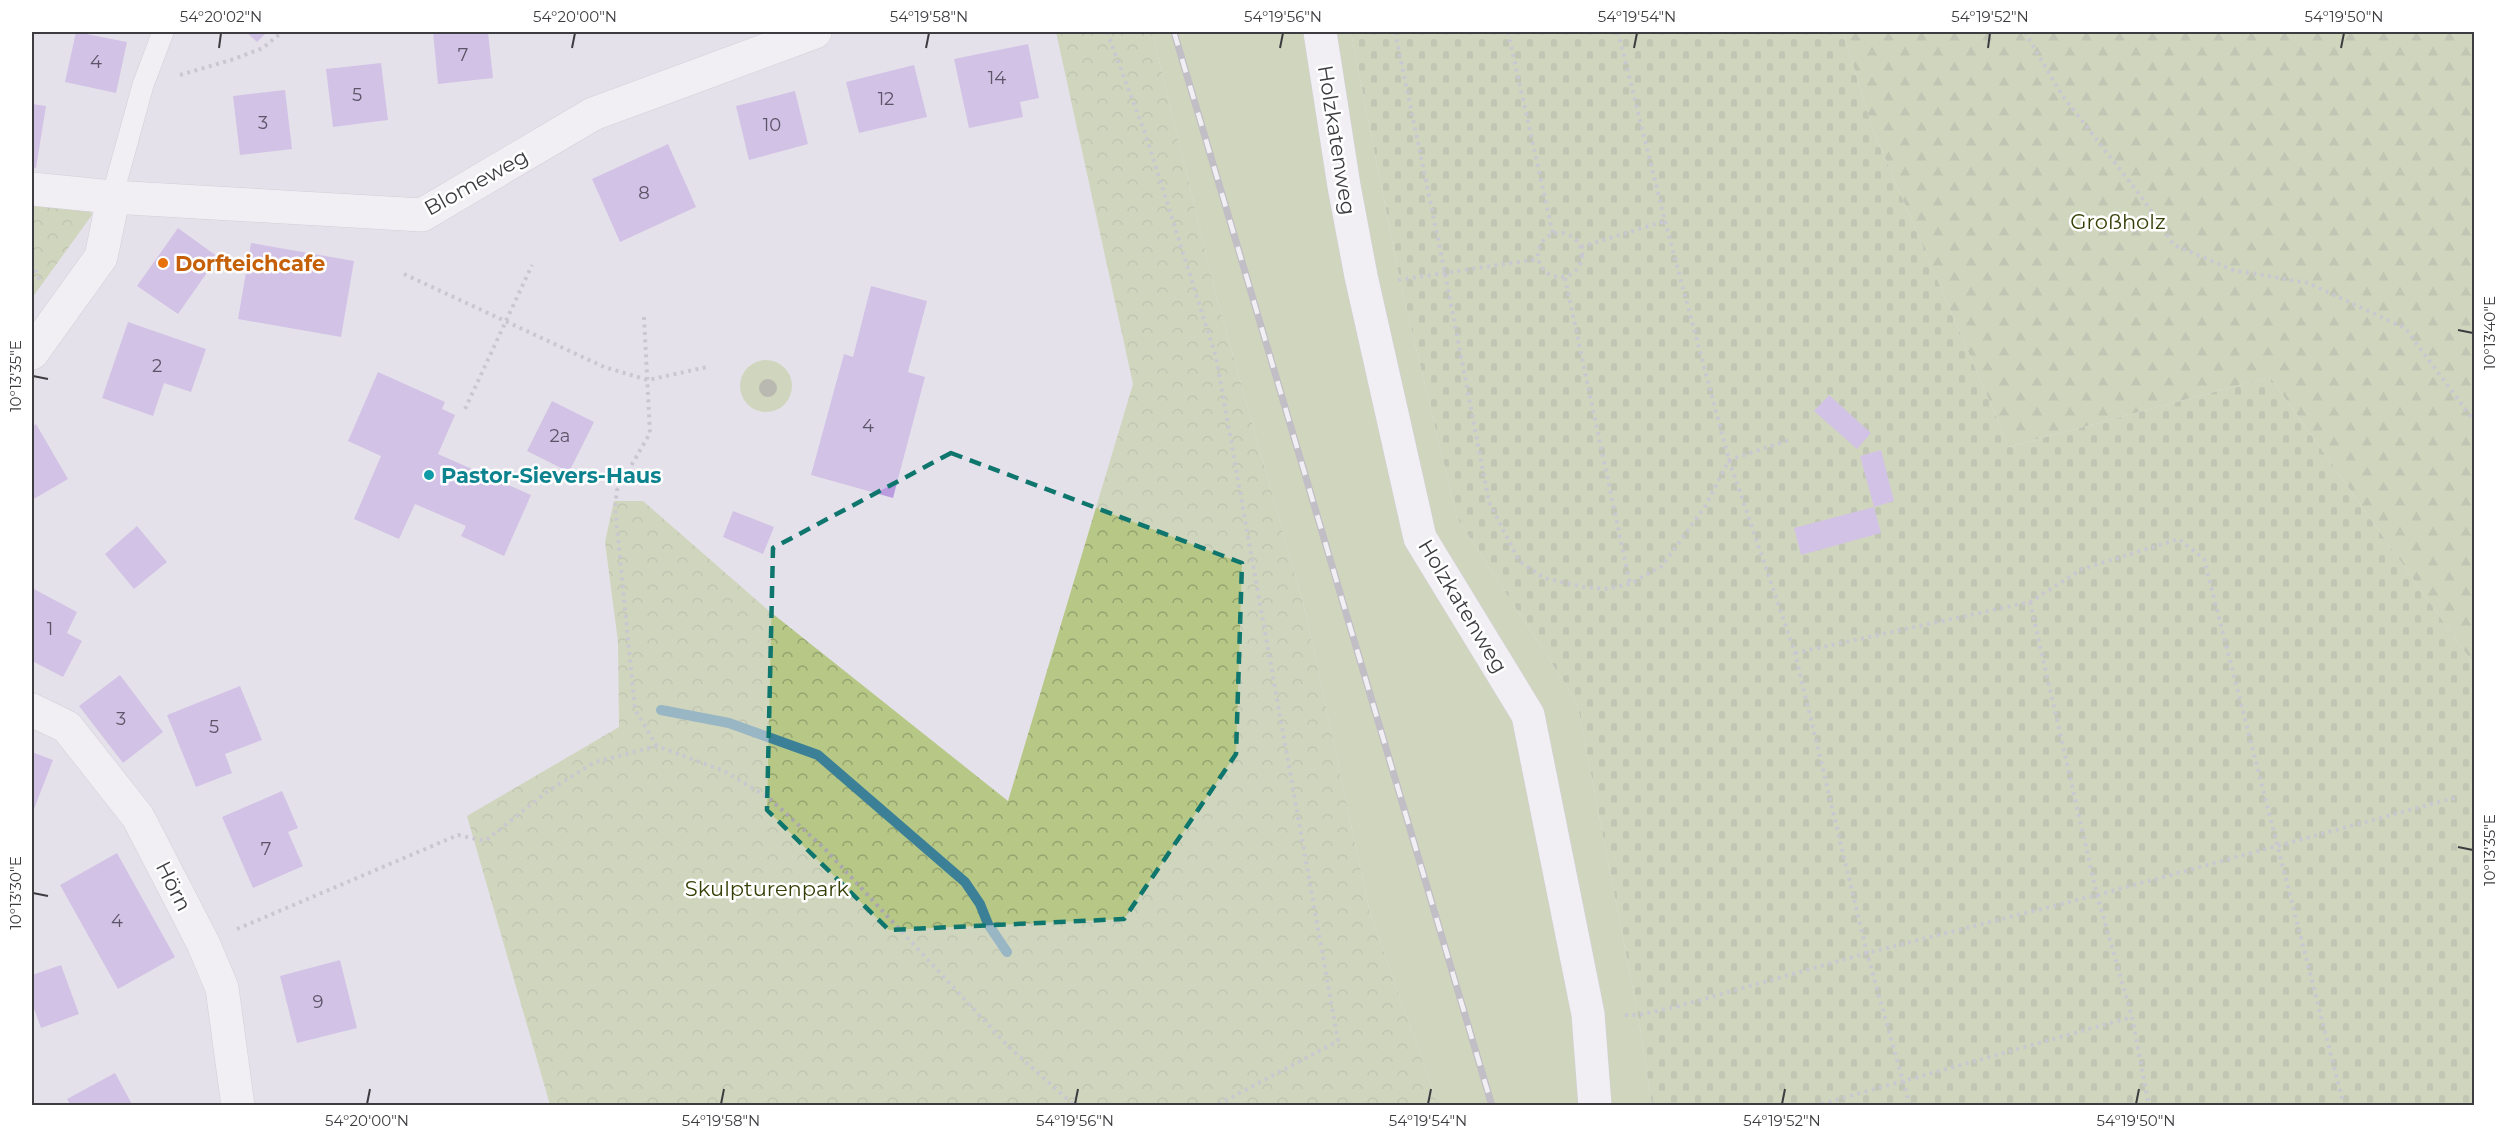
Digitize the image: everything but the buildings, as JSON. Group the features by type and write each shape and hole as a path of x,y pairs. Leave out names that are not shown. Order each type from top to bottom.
{"street":[{"name":"Blomeweg","path":"32,189 111,203 422,216 593,114 815,32"},
{"name":"Holzkatenweg","path":"1320,32 1344,186 1361,276 1420,538 1528,715 1588,1014 1595,1106"},
{"path":"32,353 101,257 111,203"},
{"name":"Hörn","path":"32,710 68,727 138,817 203,943 222,988 238,1106"}],"lane":[{"path":"111,203 143,85 163,32"}],"path":[{"path":"143,85 244,56 263,48 282,32"},
{"path":"1107,32 1146,136 1216,357 1338,1041 1215,1106"},
{"path":"1395,32 1489,502 1519,561 1544,578 1584,587 1605,589 1630,584 1662,566 1706,505 1729,460 1789,440"},
{"path":"1508,32 1553,234"},
{"path":"1618,32 1665,221 1729,460 1796,653 1867,953 1910,1106"},
{"path":"2025,32 2062,95 2143,199 2174,245 2233,270 2308,283 2405,328 2475,422"},
{"path":"1581,247 1665,221"},
{"path":"1553,234 1570,235 1581,247 1580,266 1565,278 1547,274 1538,259 1541,244 1553,234"},
{"path":"1361,276 1400,281 1538,259"},
{"path":"465,410 532,265"},
{"path":"404,274 604,367 648,380 707,367"},
{"path":"1565,278 1630,584"},
{"path":"644,317 650,433 617,490 615,507 635,710 657,746"},
{"path":"1796,653 2030,602 2082,569 2179,539 2204,559 2344,1106"},
{"path":"2030,602 2097,895 2132,1017 2149,1106"},
{"path":"203,943 458,835 485,841 548,791 595,762 657,746 724,771 769,798 825,849 1008,1046 1075,1106"},
{"path":"1588,1014 1638,1015 1679,1006 1867,953 2097,895 2457,798"},
{"path":"1814,1106 2132,1017"}],"highlighted area":[{"path":"951,453 1242,563 1236,754 1124,919 889,930 767,810 773,548"}],"green space":[{"name":"Skulpturenpark","path":"1056,32 1152,32 1216,295 1306,614 1370,913 1438,1105 550,1105 467,816 619,727 618,642 605,542 614,501 643,501 768,610 1008,801 1133,384"},
{"path":"1152,32 1351,32 1400,281 1457,518 1577,702 1638,1015 1652,1105 1438,1105 1370,913 1306,614 1216,295"},
{"path":"1351,32 1843,32 1873,130 2009,447 2270,377 2474,665 2474,1105 1652,1105 1638,1015 1577,702 1457,518 1400,281"},
{"name":"Großholz","path":"1843,32 2474,32 2474,665 2270,377 2009,447 1873,130"},
{"path":"32,202 90,206 92,215 32,298"},
{"path":"761,360 771,360 785,367 792,386 785,405 771,412 761,412 751,408 744,401 740,391 740,381 744,371 751,364"}],"waterway":[{"path":"661,710 729,723 818,755 965,882 980,904 988,924 1007,952"}],"railway":[{"path":"1174,32 1492,1106"}],"place":[{"name":"Dorfteichcafe","path":"163,263"},
{"name":"Pastor-Sievers-Haus","path":"429,475"}]}
